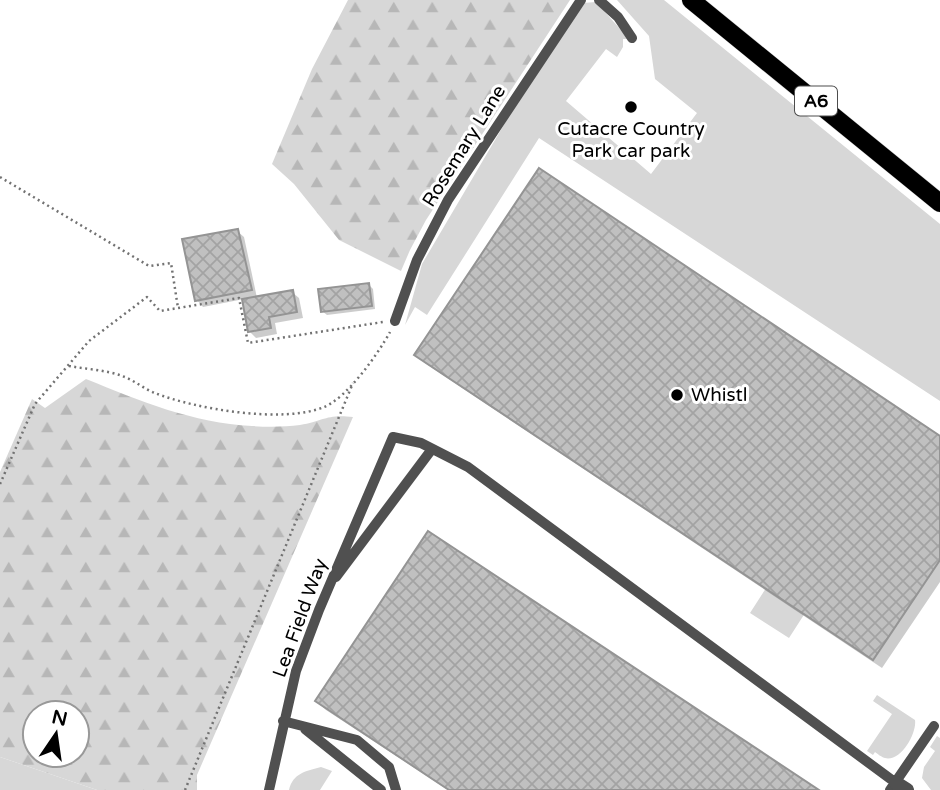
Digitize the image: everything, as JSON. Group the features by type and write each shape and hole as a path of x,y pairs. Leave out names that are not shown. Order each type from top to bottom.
{"main road":[{"name":"A6","path":"691,0 940,203"}],"lane":[{"name":"Rosemary Lane","path":"396,321 417,260 448,200 581,0"},
{"path":"599,0 618,18 632,38"},
{"name":"Lea Field Way","path":"269,790 296,671 380,463 393,437 421,443 432,449"},
{"path":"327,591 432,449 468,467 514,500 898,788 934,726"},
{"path":"283,722 357,740 389,767 396,790"},
{"path":"302,727 381,790"}],"path":[{"path":"0,177 149,266 171,264 178,308"},
{"path":"0,484 35,404 89,341 147,297 160,311 239,298 248,343 396,321"},
{"path":"69,366 123,376 155,393 202,407 253,413 297,414 326,407 353,383 377,356 396,321"},
{"path":"185,790 353,383"}],"green space":[{"path":"348,0 570,0 426,220 401,271 339,240 294,184 272,164 312,69"},
{"path":"617,0 664,0 940,224 940,401 539,138 427,315 415,307 405,325 422,264 515,106 583,3 596,2 629,39 623,39 623,47 617,57 606,49 566,101 651,174 697,113 655,79 649,36"},
{"path":"86,379 167,410 230,424 288,426 331,417 353,417 197,775 197,790 97,790 35,769 91,769 91,699 21,699 21,764 0,757 0,472 32,399 45,408"},
{"path":"768,585 807,610 789,638 750,613"},
{"path":"877,695 915,720 907,745 897,756 891,758 884,758 875,752 873,755 867,751 892,714 873,701"},
{"path":"937,736 940,738 940,790 931,790 922,778 924,767 935,751 930,747"},
{"path":"0,757 21,764 21,769 35,769 97,790 0,790"},
{"path":"321,767 332,771 320,790 289,790 297,776"}],"building":[{"name":"Whistl","path":"539,168 940,436 940,560 873,660 414,355"},
{"path":"238,229 252,290 195,301 182,239"},
{"path":"369,283 372,306 321,312 318,289"},
{"path":"293,290 297,312 269,317 271,328 248,332 242,299"},
{"path":"428,531 819,790 449,790 315,701"}],"place":[{"name":"Cutacre Country Park car park","path":"631,107"},
{"name":"Whistl","path":"677,395"}]}
